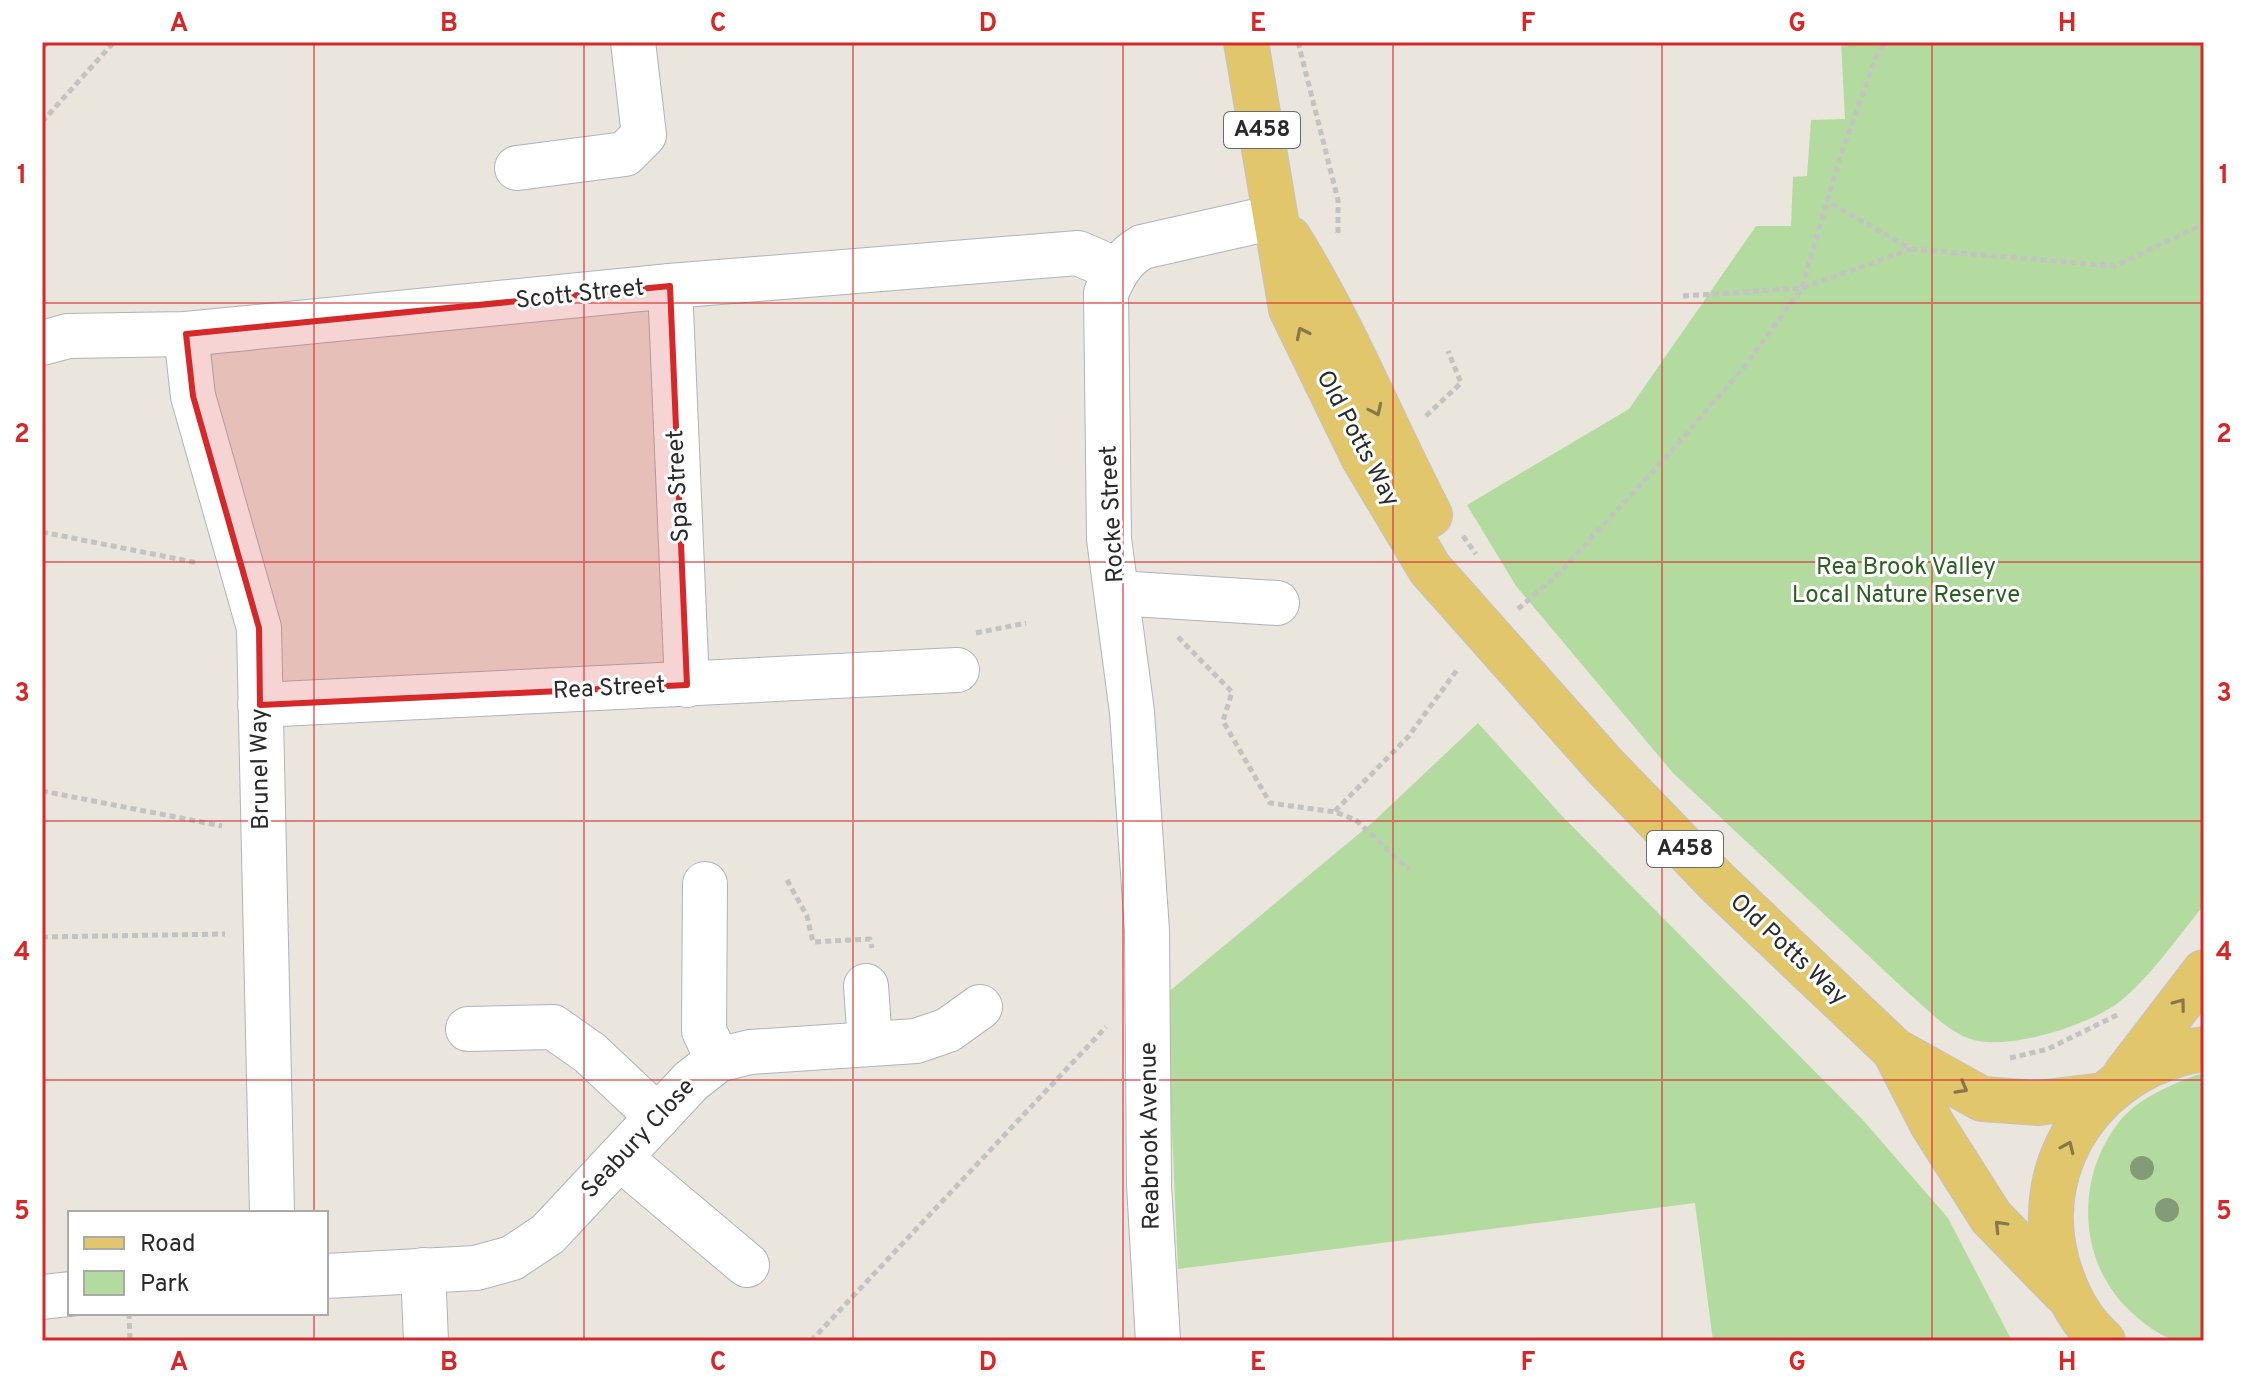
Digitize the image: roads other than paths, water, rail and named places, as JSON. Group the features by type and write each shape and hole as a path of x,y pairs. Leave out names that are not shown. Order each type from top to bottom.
{"main road":[{"name":"Old Potts Way","path":"1246,42 1291,309 1363,457 1430,569 1503,616 1605,766 1707,873 1894,1050 1982,1099 2038,1103 2113,1088"},
{"path":"2113,1088 2204,972"},
{"name":"A458","path":"2094,1330 2062,1280 2054,1249 2051,1214 2055,1183 2076,1130 2113,1088 2157,1060 2204,1049"},
{"name":"Old Potts Way","path":"1894,1050 1932,1124 1991,1217 2094,1330"}],"street":[{"path":"517,168 625,154 644,135 634,50"},
{"path":"1117,270 1127,256 1142,247 1275,217"},
{"name":"Scott Street","path":"55,339 186,334 670,286 1078,253 1117,270"},
{"name":"Rocke Street","path":"1117,270 1106,293 1109,539 1126,594 1147,931"},
{"name":"Spa Street","path":"670,286 687,685"},
{"name":"Brunel Way","path":"186,334 193,396 259,628 272,1211"},
{"path":"1126,594 1277,603"},
{"name":"Rea Street","path":"260,705 957,670"},
{"path":"705,884 704,1031 718,1060"},
{"name":"Reabrook Avenue","path":"1147,931 1149,1185 1158,1341"},
{"path":"866,986 870,1043"},
{"name":"Seabury Close","path":"328,1276 476,1268 512,1258 548,1234 691,1081 718,1060 750,1052 916,1041 948,1030 980,1007"},
{"path":"468,1029 553,1027 590,1053 658,1117"},
{"path":"620,1158 747,1265"},
{"path":"423,1270 426,1341"},
{"path":"42,1297 68,1294"}],"railway":[{"path":"42,47 47,42"}],"park label":[{"name":"Rea Brook Valley Local Nature Reserve","path":"1906,582"}]}
